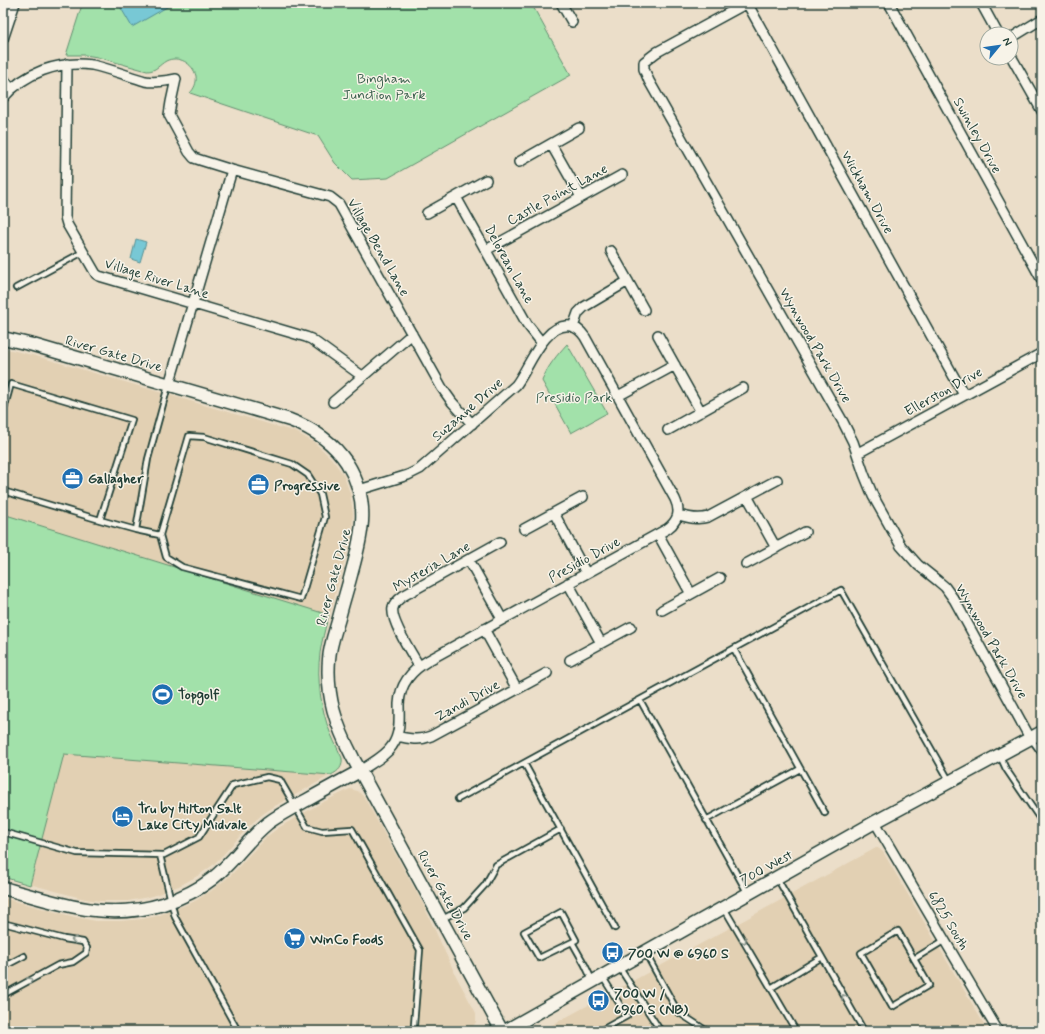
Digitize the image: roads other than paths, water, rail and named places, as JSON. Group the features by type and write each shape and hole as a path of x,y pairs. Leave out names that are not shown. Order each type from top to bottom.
{"street":[{"path":"3,39 15,3"},
{"path":"561,3 572,22"},
{"name":"Wickham Drive","path":"748,3 964,395"},
{"name":"Wynwood Park Drive","path":"748,3 652,56 644,62 644,69 649,81 843,422 858,453 864,474 873,496 899,542 912,560 938,581 955,601 1030,738"},
{"name":"Swinley Drive","path":"888,3 1042,280"},
{"path":"981,3 994,26"},
{"path":"1019,33 1042,19"},
{"path":"3,98 12,89 30,76 47,69 67,64"},
{"name":"Village Bend Lane","path":"67,64 93,66 145,81 161,82 176,79 169,114 189,152 194,158 330,198 340,204 447,395 472,424"},
{"name":"Village River Lane","path":"67,64 65,218 94,271 99,276 312,339 362,376"},
{"path":"1017,66 1042,111"},
{"path":"3,78 12,89"},
{"path":"519,162 579,128"},
{"path":"551,144 581,197"},
{"path":"169,385 232,170"},
{"name":"Castle Point Lane","path":"486,250 622,175"},
{"path":"427,214 486,180"},
{"name":"Delorean Lane","path":"456,197 527,324 542,343"},
{"path":"611,251 644,310"},
{"path":"628,281 584,306 578,313 573,327 580,330 585,337 675,500 679,515 690,518 704,519 777,480"},
{"name":"Suzanne Drive","path":"359,490 408,475 416,471 516,385 542,343 551,333 564,326 573,327"},
{"path":"333,402 412,334"},
{"path":"658,336 701,412"},
{"name":"River Gate Drive","path":"3,338 34,345 290,420 312,430 333,446 343,458 352,473 359,490 363,511 363,523 358,552 331,646 329,670 330,695 336,719 360,771 504,1031"},
{"name":"Ellerston Drive","path":"858,453 1042,353"},
{"path":"618,396 675,365"},
{"path":"668,430 743,388"},
{"path":"747,496 776,548"},
{"path":"524,529 583,497"},
{"path":"554,513 586,573"},
{"name":"Presidio Drive","path":"360,771 383,755 391,747 397,736 400,720 399,703 401,690 407,678 419,666 667,529 673,524 679,515"},
{"path":"746,564 805,532"},
{"path":"658,534 690,594"},
{"name":"Mysteria Lane","path":"419,666 394,621 392,613 394,605 403,596 500,542"},
{"path":"469,560 502,620"},
{"path":"662,610 720,578"},
{"path":"568,583 601,643"},
{"path":"570,660 631,626"},
{"path":"484,630 517,689"},
{"name":"Zandi Drive","path":"397,736 413,739 426,738 547,672"},
{"name":"700 West","path":"504,1031 875,822 1042,732"},
{"path":"4,890 66,905 104,911 130,911 171,902 192,892 210,880 228,865 268,824 296,806 360,771"},
{"name":"6825 South","path":"875,822 998,1031"}],"lane":[{"path":"16,288 83,252"},
{"path":"3,413 11,384 132,420 100,520"},
{"path":"136,530 148,459 164,397 169,385"},
{"path":"189,436 204,437 292,464 308,475 320,494 325,517 301,599 182,567 166,557 160,536 189,436"},
{"path":"3,491 160,536"},
{"path":"458,799 841,590 950,782"},
{"path":"734,649 825,813"},
{"path":"640,700 748,894"},
{"path":"1030,738 1042,754"},
{"path":"999,755 1006,769 1042,822"},
{"path":"524,763 616,928"},
{"path":"706,820 800,768"},
{"path":"3,832 77,854 164,855 199,837 233,785 267,777 280,780 307,827 322,831 352,830 420,950 414,1025"},
{"path":"442,919 464,908 485,885 496,865 561,829"},
{"path":"160,855 175,917 238,1031"},
{"path":"777,878 864,1031"},
{"path":"724,908 796,1031"},
{"path":"561,912 576,940 572,942 539,958 524,932 561,912"},
{"path":"3,923 64,939 83,942 87,948 86,953 73,962 58,965 3,995"},
{"path":"898,931 914,959 929,985 892,1007 861,953 898,931"},
{"path":"914,959 945,940"},
{"path":"572,942 585,965 627,1016 600,1031"},
{"path":"645,952 678,1012 707,1031"},
{"path":"3,967 24,956"},
{"path":"771,988 822,957"},
{"path":"619,967 662,1031"}],"water":[{"path":"118,3 174,3 132,27"},
{"path":"136,239 146,242 140,262 131,259"}],"place":[{"name":"Gallagher","path":"72,478"},
{"name":"Progressive","path":"258,485"},
{"name":"Topgolf","path":"162,694"},
{"name":"Tru by Hilton Salt Lake City Midvale","path":"123,816"},
{"name":"WinCo Foods","path":"295,939"},
{"name":"700 W @ 6960 S","path":"612,953"},
{"name":"700 W / 6960 S (NB)","path":"599,1001"}],"park label":[{"name":"Bingham Junction Park","path":"384,86"},
{"name":"Presidio Park","path":"574,397"}]}
